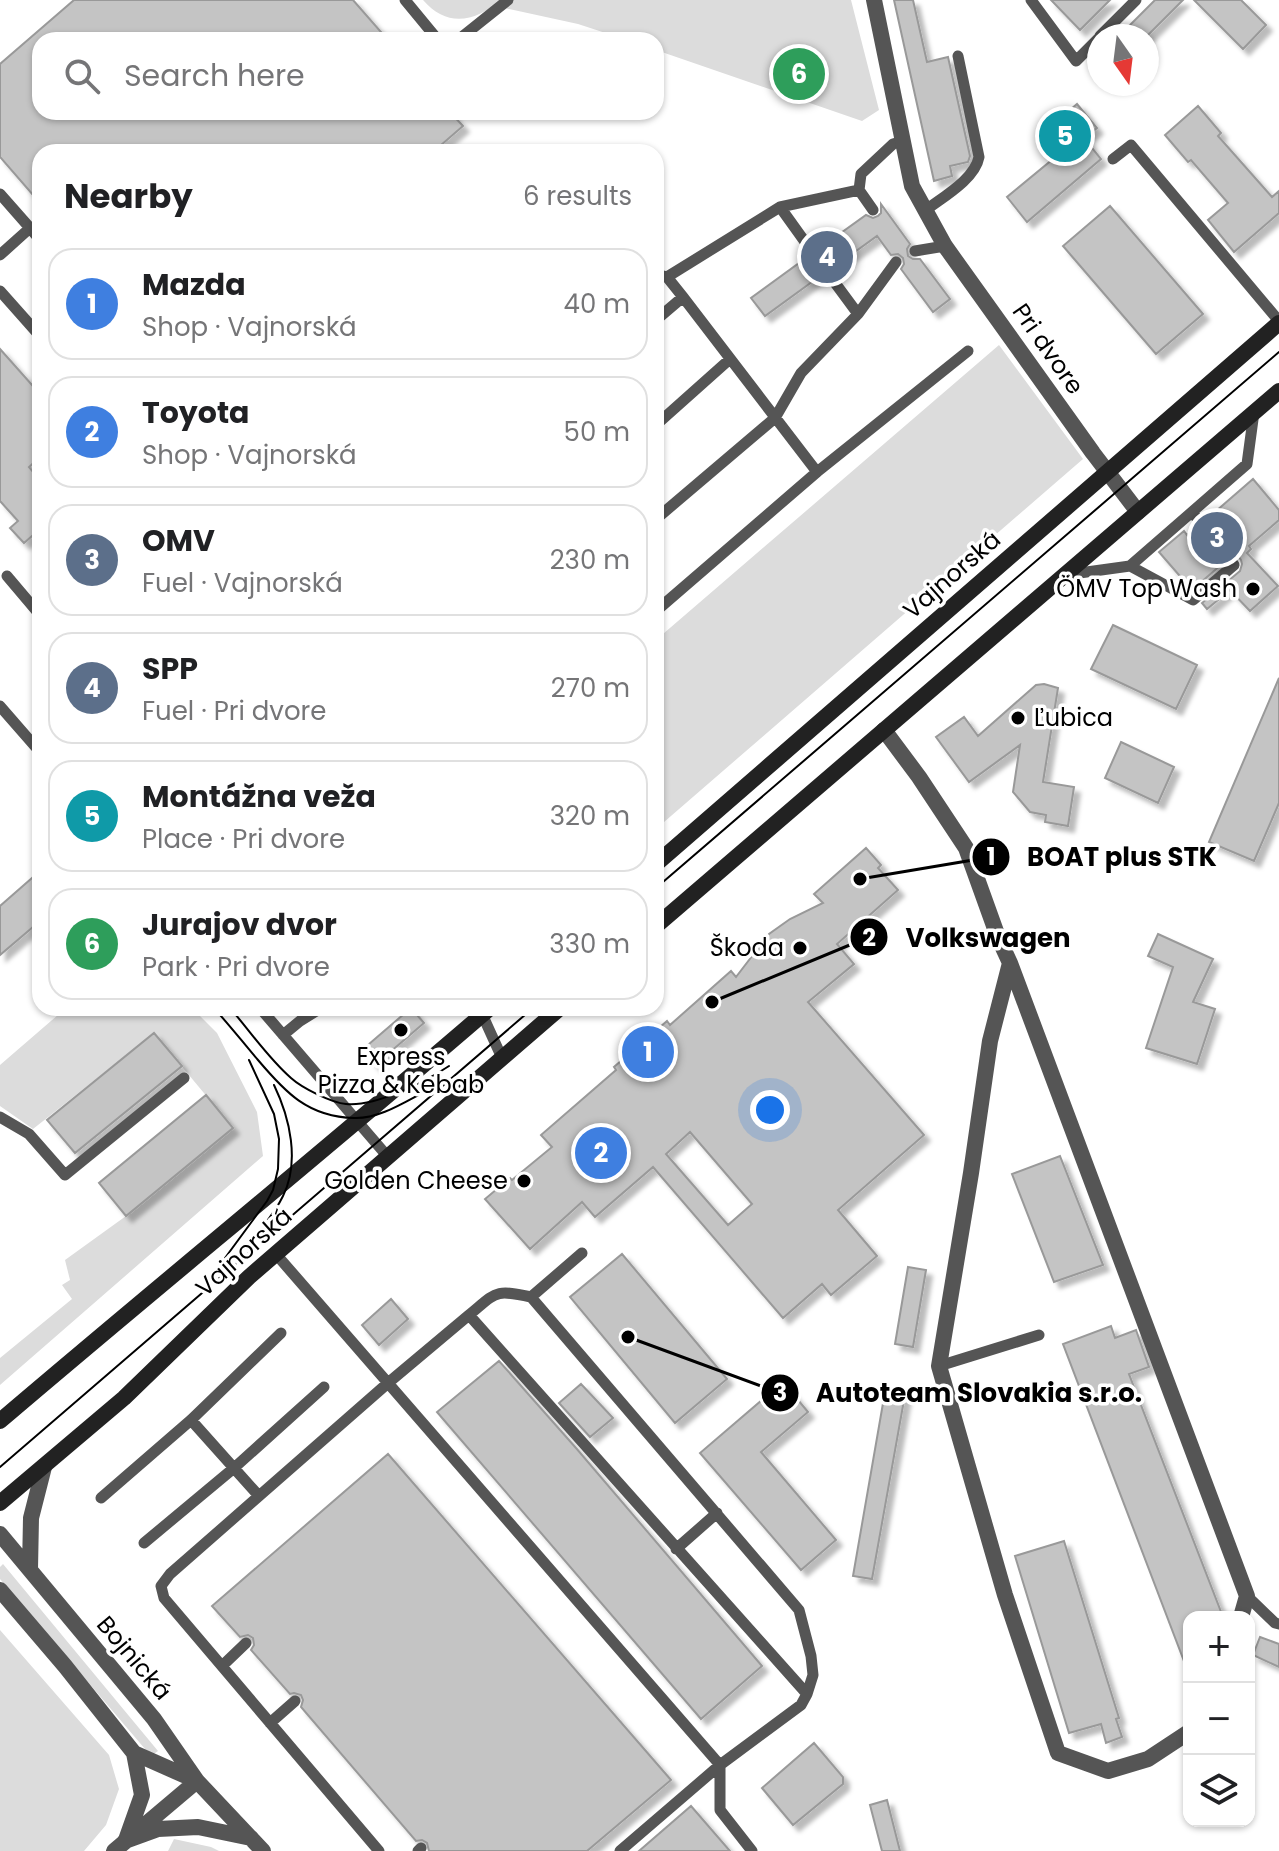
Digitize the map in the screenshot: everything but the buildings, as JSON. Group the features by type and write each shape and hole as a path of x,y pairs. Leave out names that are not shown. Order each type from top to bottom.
{"main road":[{"name":"Vajnorská","path":"664,857 1279,322"},
{"path":"664,919 1279,391"},
{"name":"Vajnorská","path":"1,1419 358,1122 476,1016"},
{"name":"Vajnorská","path":"0,1503 124,1398 275,1253 551,1016"}],"street":[{"name":"Pri dvore","path":"874,0 912,186 945,246 1138,512"},
{"path":"884,730 966,848 1247,1596 1243,1611"},
{"path":"1010,963 990,1041 939,1366 1005,1595 1058,1753 1108,1771 1148,1759 1183,1736"},
{"path":"30,1569 31,1518 44,1467"},
{"name":"Bojnická","path":"0,1534 154,1719 197,1781 257,1845"},
{"name":"Bojnická","path":"3,1598 65,1666 134,1753 197,1781"},
{"name":"Bojnická","path":"120,1846 142,1795 134,1753"},
{"path":"120,1846 197,1781"},
{"path":"120,1846 158,1829 198,1827 257,1845"}],"lane":[{"path":"405,0 431,32"},
{"path":"468,32 508,0"},
{"path":"1031,0 1076,61 1087,50"},
{"path":"1113,24 1136,0"},
{"path":"926,210 971,175 978,163 958,56"},
{"path":"873,210 859,190 861,174 893,144 903,141"},
{"path":"1113,159 1131,145 1279,322"},
{"path":"664,275 780,207 859,190"},
{"path":"0,194 32,230"},
{"path":"780,207 813,253"},
{"path":"0,255 30,228"},
{"path":"915,251 945,246"},
{"path":"664,512 775,418 801,373 858,314 896,262"},
{"path":"827,272 858,314"},
{"path":"664,278 683,297 817,472"},
{"path":"0,291 32,327"},
{"path":"664,313 683,297"},
{"path":"664,604 817,472 968,351"},
{"path":"664,418 730,359"},
{"path":"1065,575 1130,566 1247,464 1254,412"},
{"path":"1130,566 1193,600 1234,565 1192,512"},
{"path":"7,576 32,606"},
{"path":"0,706 32,743"},
{"path":"28,738 32,735"},
{"path":"267,1016 388,1157"},
{"path":"283,1035 308,1016"},
{"path":"485,1016 502,1058"},
{"path":"0,1117 29,1134 65,1175 184,1078"},
{"path":"275,1253 720,1765 720,1810 752,1851"},
{"path":"531,1297 582,1253"},
{"path":"379,1851 164,1598 161,1586 170,1574 388,1383 496,1294 505,1292 531,1297 799,1610 811,1656 813,1675 801,1705 720,1765 620,1851"},
{"path":"469,1315 807,1694"},
{"path":"101,1498 191,1420 281,1333"},
{"path":"939,1366 1039,1335"},
{"path":"144,1543 324,1387"},
{"path":"191,1420 259,1496"},
{"path":"676,1549 717,1513"},
{"path":"1247,1596 1279,1624"},
{"path":"222,1666 246,1643"},
{"path":"270,1723 295,1701"}],"shaded area":[{"path":"423,0 501,0 481,13 461,19 442,15"},
{"path":"513,0 851,0 879,110 862,121 664,53 664,32 602,32 504,8"},
{"path":"999,345 1083,459 664,822 664,633"},
{"path":"57,1016 200,1016 217,1033 257,1112 263,1156 0,1385 0,1358 72,1299 62,1285 70,1280 65,1260 126,1216 233,1128 154,1033 33,1129 0,1106 0,1065"},
{"path":"3,1564 158,1751 151,1756 0,1579"},
{"path":"0,1630 109,1755 119,1789 106,1825 84,1851 0,1851"},
{"path":"174,1839 211,1847 219,1851 168,1851"}],"tram line":[{"path":"664,881 1279,352"},
{"path":"221,1016 288,1092 323,1113 364,1118 428,1090"},
{"path":"237,1016 291,1078 317,1094 340,1103 358,1104 385,1098 449,1066"},
{"path":"0,1467 524,1016"},
{"path":"225,1258 267,1201 278,1169 279,1139 274,1114 249,1060"},
{"path":"251,1243 280,1202 291,1169 291,1140 285,1111 274,1085"}],"place":[{"name":"Jurajov dvor","path":"799,74"},
{"name":"Montážna veža","path":"1065,136"},
{"name":"SPP","path":"827,257"},
{"name":"OMV","path":"1217,538"},
{"name":"ÖMV Top Wash","path":"1253,589"},
{"name":"Ľubica","path":"1018,718"},
{"name":"BOAT plus STK","path":"860,879"},
{"name":"Škoda","path":"800,948"},
{"name":"Volkswagen","path":"712,1002"},
{"name":"Express Pizza & Kebab","path":"401,1030"},
{"name":"Mazda","path":"648,1052"},
{"name":"Toyota","path":"601,1153"},
{"name":"Golden Cheese","path":"524,1181"},
{"name":"Autoteam Slovakia s.r.o.","path":"628,1337"}]}
